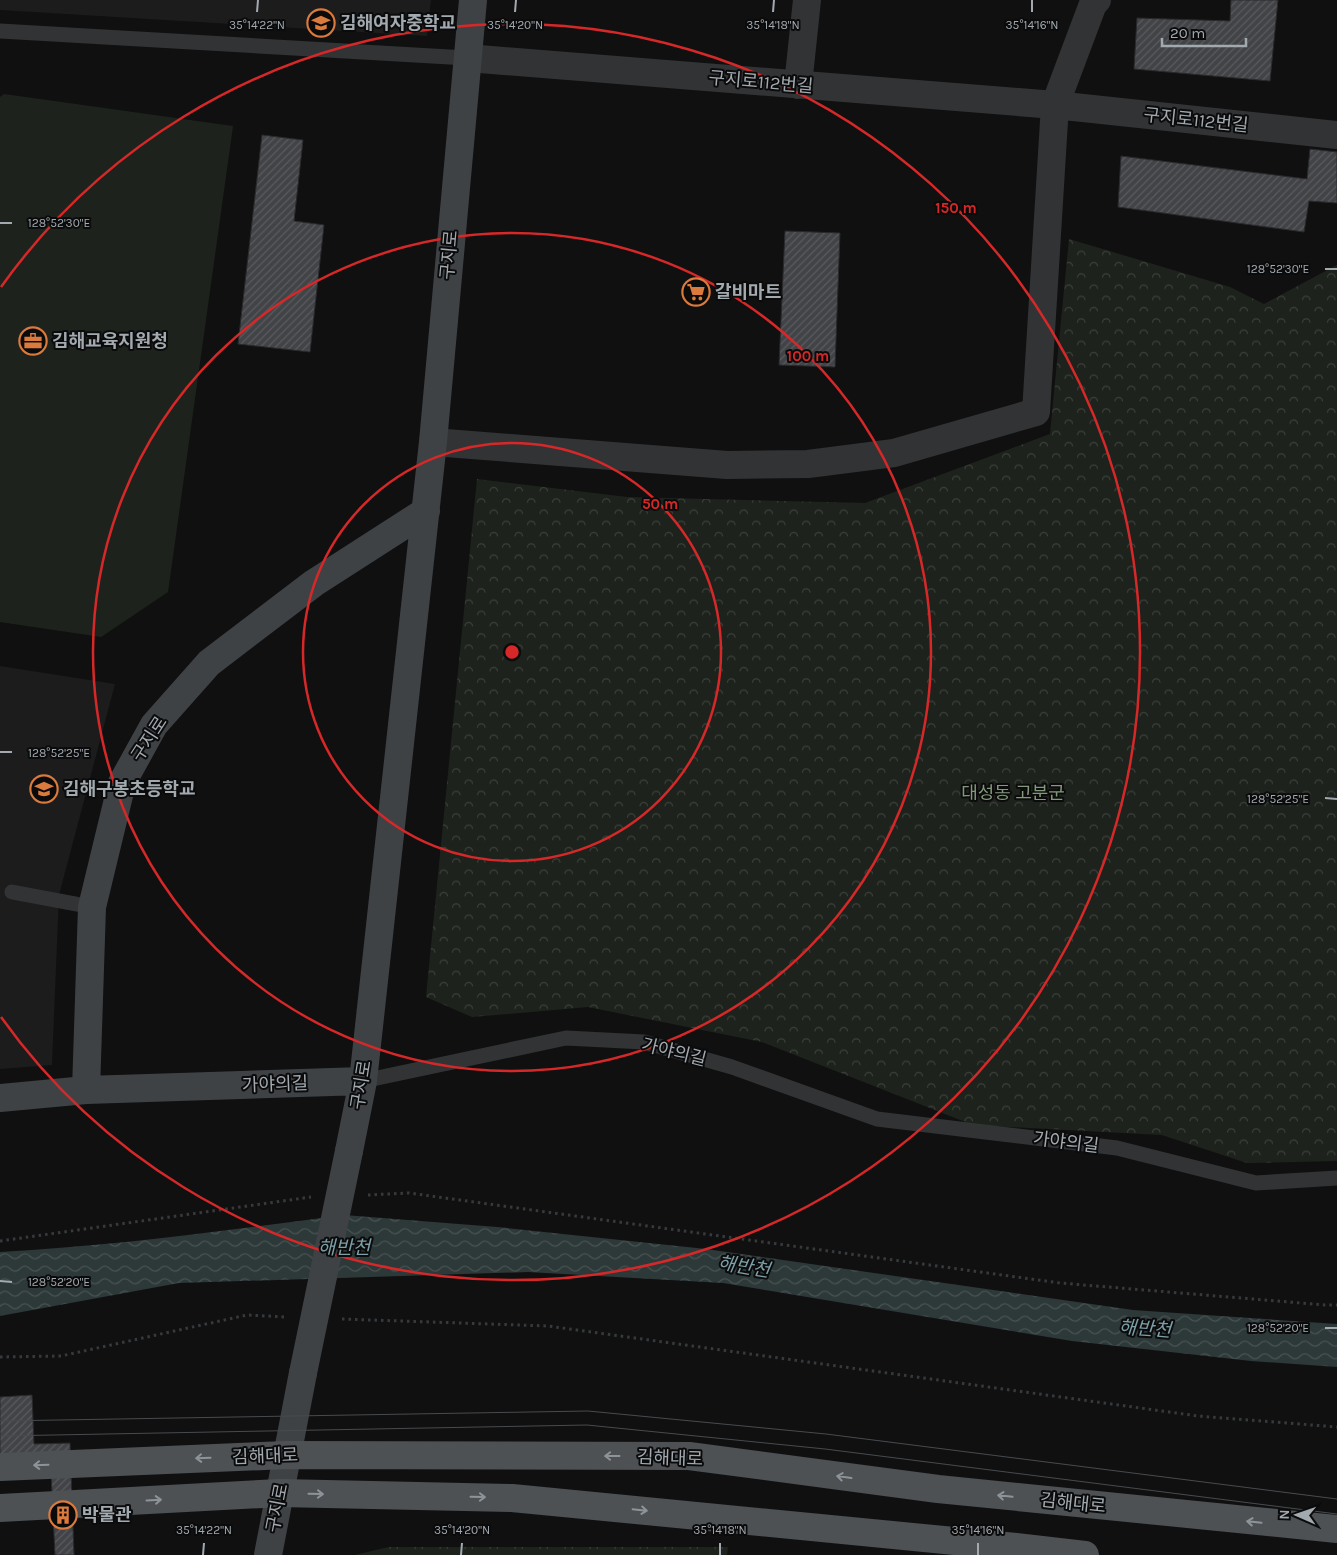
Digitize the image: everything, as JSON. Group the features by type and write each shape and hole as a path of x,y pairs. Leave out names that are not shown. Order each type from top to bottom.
{"main road":[{"name":"구지로","path":"268,1555 303,1372 363,1082 426,511 473,0"},
{"name":"구지로","path":"86,1090 92,907 122,783 154,726 209,663 314,583 426,511"},
{"name":"가야의길","path":"0,1098 86,1090 363,1082"},
{"name":"김해대로","path":"0,1467 287,1455 689,1456 938,1489 1337,1529"},
{"path":"0,1508 280,1493 512,1498 1085,1555"}],"street":[{"path":"798,85 807,0"},
{"path":"433,442 727,464 808,464 894,453 1036,412 1055,105 1093,4 1097,0"},
{"name":"구지로112번길","path":"467,58 1055,105 1337,135"}],"lane":[{"path":"0,31 467,58"},
{"path":"12,892 92,907"},
{"name":"가야의길","path":"363,1082 566,1038 644,1042 732,1067 877,1119 1117,1148 1256,1183 1337,1178"}],"path":[{"path":"362,1195 408,1193 1060,1284 1337,1305"},
{"path":"0,1241 315,1197"},
{"path":"0,1357 61,1356 247,1315 296,1317"},
{"path":"334,1318 548,1326 1198,1416 1337,1427"}],"shaded area":[{"name":"김해여자중학교","path":"0,0 431,0 427,36 0,10"},
{"name":"김해구봉초등학교","path":"0,666 115,684 59,895 52,1065 0,1069"}],"green space":[{"path":"4,94 233,126 168,592 101,637 0,622 0,97"},
{"name":"대성동 고분군","path":"1069,239 1230,287 1264,304 1337,265 1337,1161 1247,1163 1162,1135 973,1125 762,1042 588,1007 472,1017 426,997 477,479 627,497 865,503 1050,434"},
{"path":"389,1547 728,1547 727,1555 355,1555"}],"water":[{"name":"해반천","path":"344,1215 497,1227 706,1249 1133,1310 1337,1324 1337,1367 1251,1361 1072,1341 723,1283 528,1272 179,1283 0,1316 0,1252 129,1242"}],"building":[{"path":"1231,0 1278,0 1270,81 1134,69 1137,18 1230,21"},
{"path":"262,135 303,140 294,221 324,225 310,352 238,344"},
{"path":"1310,149 1337,152 1337,203 1309,201 1304,232 1118,207 1121,156 1307,179"},
{"path":"785,231 840,233 835,367 779,365"},
{"name":"박물관","path":"32,1395 34,1444 70,1443 74,1555 55,1555 51,1473 0,1475 0,1397"}],"tram line":[{"path":"0,1421 588,1411 826,1434 1337,1499"},
{"path":"0,1436 587,1425 825,1449 1337,1514"}],"place":[{"name":"김해여자중학교","path":"321,23"},
{"name":"갈비마트","path":"696,292"},
{"name":"김해교육지원청","path":"33,341"},
{"name":"김해구봉초등학교","path":"44,789"},
{"name":"박물관","path":"63,1515"}]}
